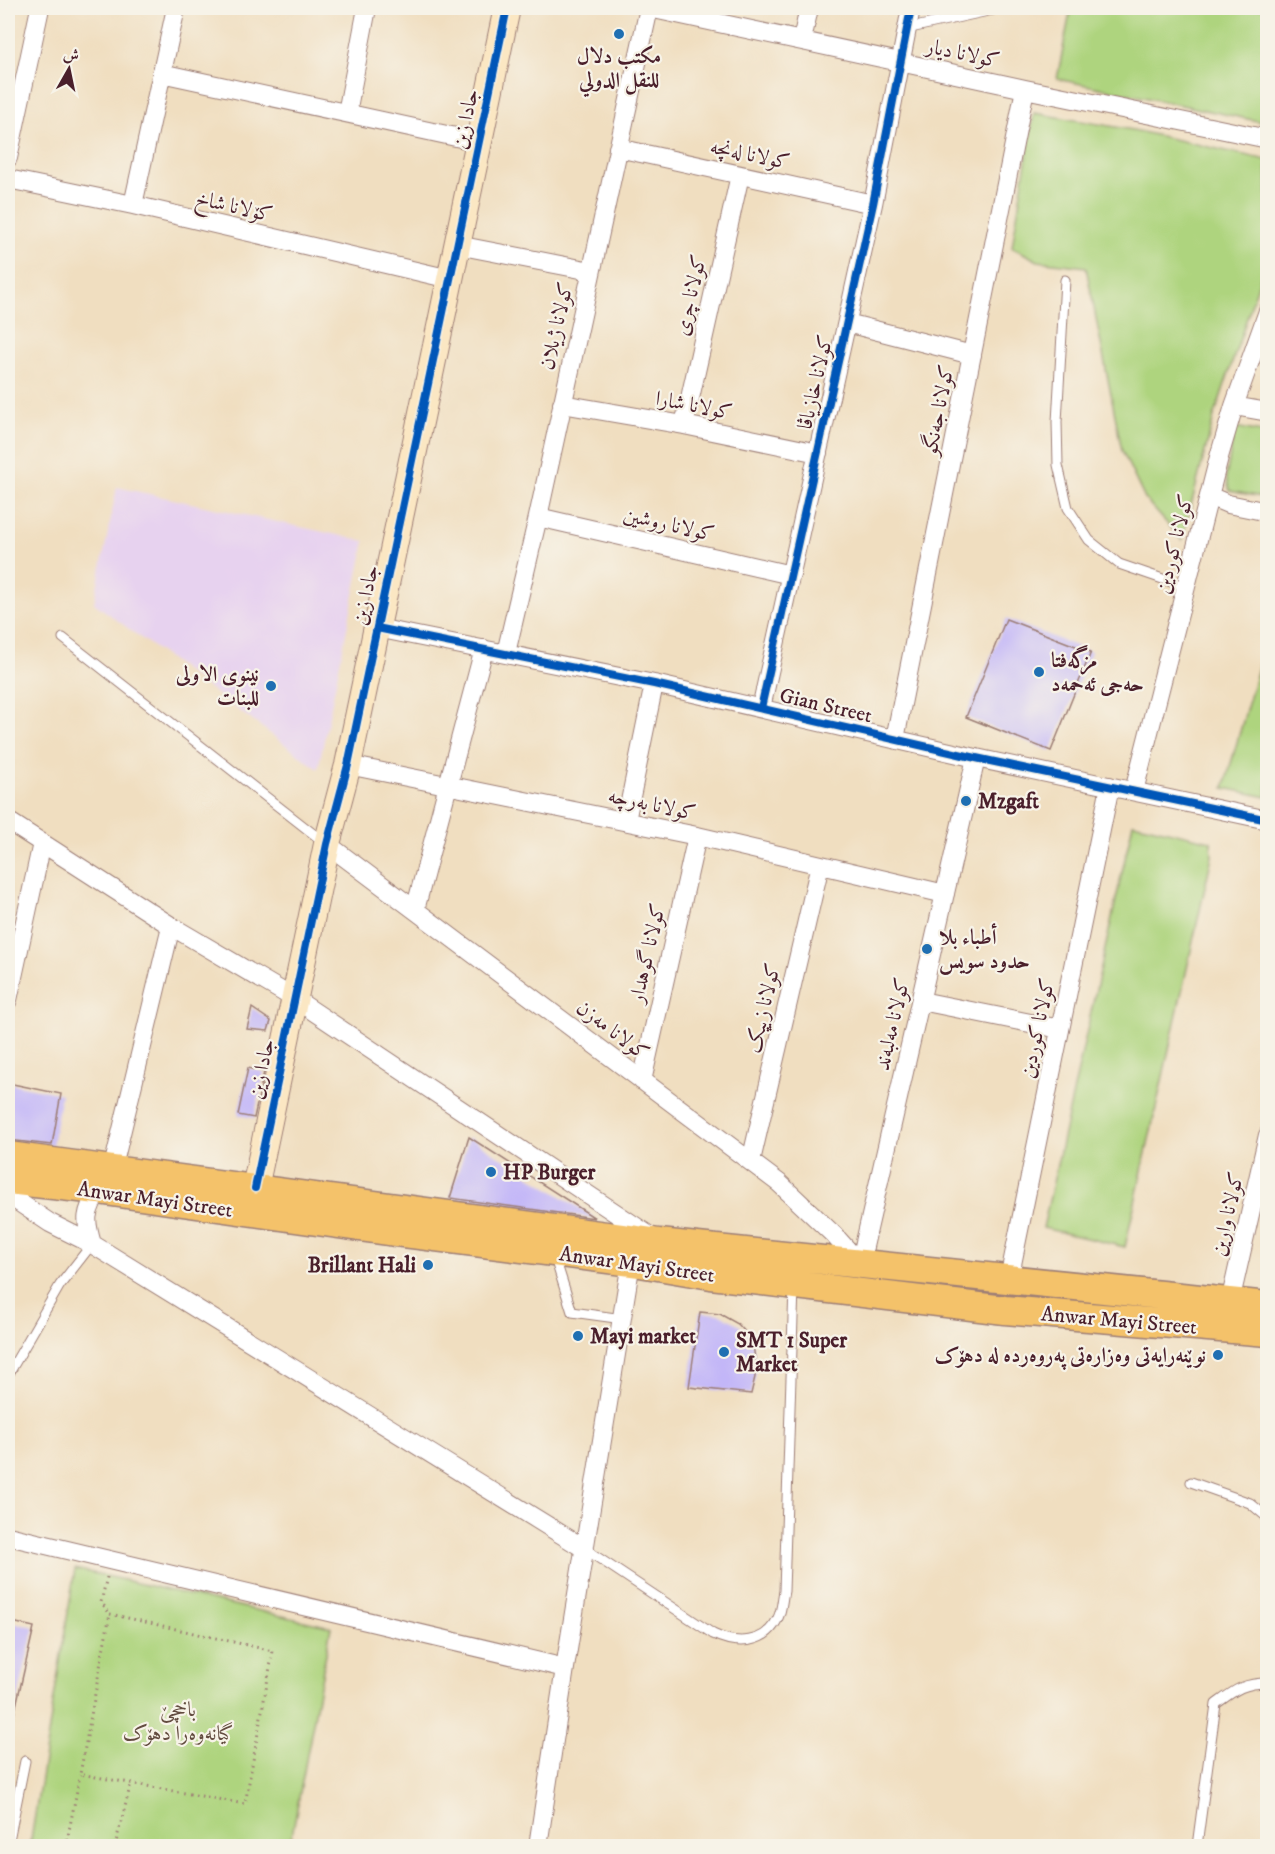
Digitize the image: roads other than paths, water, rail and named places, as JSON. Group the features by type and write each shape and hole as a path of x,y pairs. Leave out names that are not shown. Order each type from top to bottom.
{"main road":[{"name":"Anwar Mayi Street","path":"8,1156 105,1181 403,1221 659,1243 1268,1306"},
{"name":"Anwar Mayi Street","path":"8,1180 105,1181 255,1188 554,1253 711,1275 1005,1310 1268,1332"}],"street":[{"path":"8,158 40,8"},
{"path":"133,206 176,8"},
{"path":"347,113 368,8"},
{"name":"جادا زین","path":"255,1188 327,844 348,765 507,8"},
{"name":"کولانا دیار","path":"649,8 1268,139"},
{"name":"کولانا ژیلان","path":"506,653 538,518 649,8"},
{"path":"802,40 809,8"},
{"name":"کولانا خازیاڤا","path":"761,708 873,204 911,8"},
{"path":"161,73 479,142"},
{"name":"کولانا جەنگو","path":"895,739 1025,89"},
{"name":"کولانا لەنچە","path":"618,148 873,204"},
{"name":"کولانا چری","path":"684,425 740,175"},
{"name":"کۆلانا شاخ","path":"8,179 450,279"},
{"path":"457,245 591,271"},
{"name":"کولانا کوردین","path":"1134,790 1234,406 1268,311"},
{"path":"847,323 972,355"},
{"name":"کولانا شارا","path":"562,404 684,425 818,453"},
{"path":"1234,406 1268,412"},
{"path":"1209,496 1228,504 1268,512"},
{"name":"کولانا روشین","path":"538,518 791,575"},
{"name":"Gian Street","path":"377,628 654,684 976,758 1268,820"},
{"path":"415,910 484,649"},
{"path":"626,821 654,684"},
{"name":"کولانا مەلبەند","path":"860,1264 976,758"},
{"name":"کولانا بەرچە","path":"348,765 697,836 945,894"},
{"name":"کولانا کوردین","path":"1009,1279 1110,786"},
{"path":"8,821 171,926 294,999 659,1243"},
{"name":"کولانا گوهدار","path":"642,1081 697,836"},
{"path":"8,1000 42,843"},
{"name":"کولانا مەزن","path":"327,844 751,1161 808,1209 860,1264"},
{"name":"کولانا زیپک","path":"751,1161 820,865"},
{"path":"92,1244 87,1226 87,1213 105,1181 171,926"},
{"path":"921,1000 1060,1029"},
{"name":"کولانا وارین","path":"1230,1302 1267,1137"},
{"path":"8,1195 50,1223 92,1244 585,1550"},
{"path":"538,1846 631,1262"},
{"path":"8,1536 565,1668"}],"lane":[{"path":"906,29 1002,8"},
{"path":"1065,280 1056,422 1058,465 1068,508 1089,540 1119,564 1186,587"},
{"path":"63,638 327,844"},
{"path":"8,1375 60,1285 92,1244"},
{"path":"554,1253 572,1312 623,1319"},
{"path":"585,1550 726,1641 741,1642 756,1639 769,1631 778,1619 784,1591 794,1285"},
{"path":"1191,1482 1250,1503 1268,1518"},
{"path":"1197,1846 1216,1704 1238,1687 1252,1683 1268,1683"},
{"path":"8,1845 25,1761"}],"place":[{"name":"مكتب دلال للنقل الدولي","path":"619,34"},
{"name":"مزگەفتا حەجی ئەحمەد","path":"1039,672"},
{"name":"نينوى الاولى للبنات","path":"271,686"},
{"name":"Mzgaft","path":"966,801"},
{"name":"أطباء بلا حدود سويس","path":"927,949"},
{"name":"HP Burger","path":"491,1172"},
{"name":"Brillant Hali","path":"428,1265"},
{"name":"Mayi market","path":"578,1336"},
{"name":"SMT 1 Super Market","path":"724,1352"},
{"name":"نوێنەرایەتی وەزارەتی پەروەردە لە دهۆک","path":"1218,1355"}],"park label":[{"name":"باخچێ گیانه‌وه‌را دهۆک","path":"178,1721"}]}
